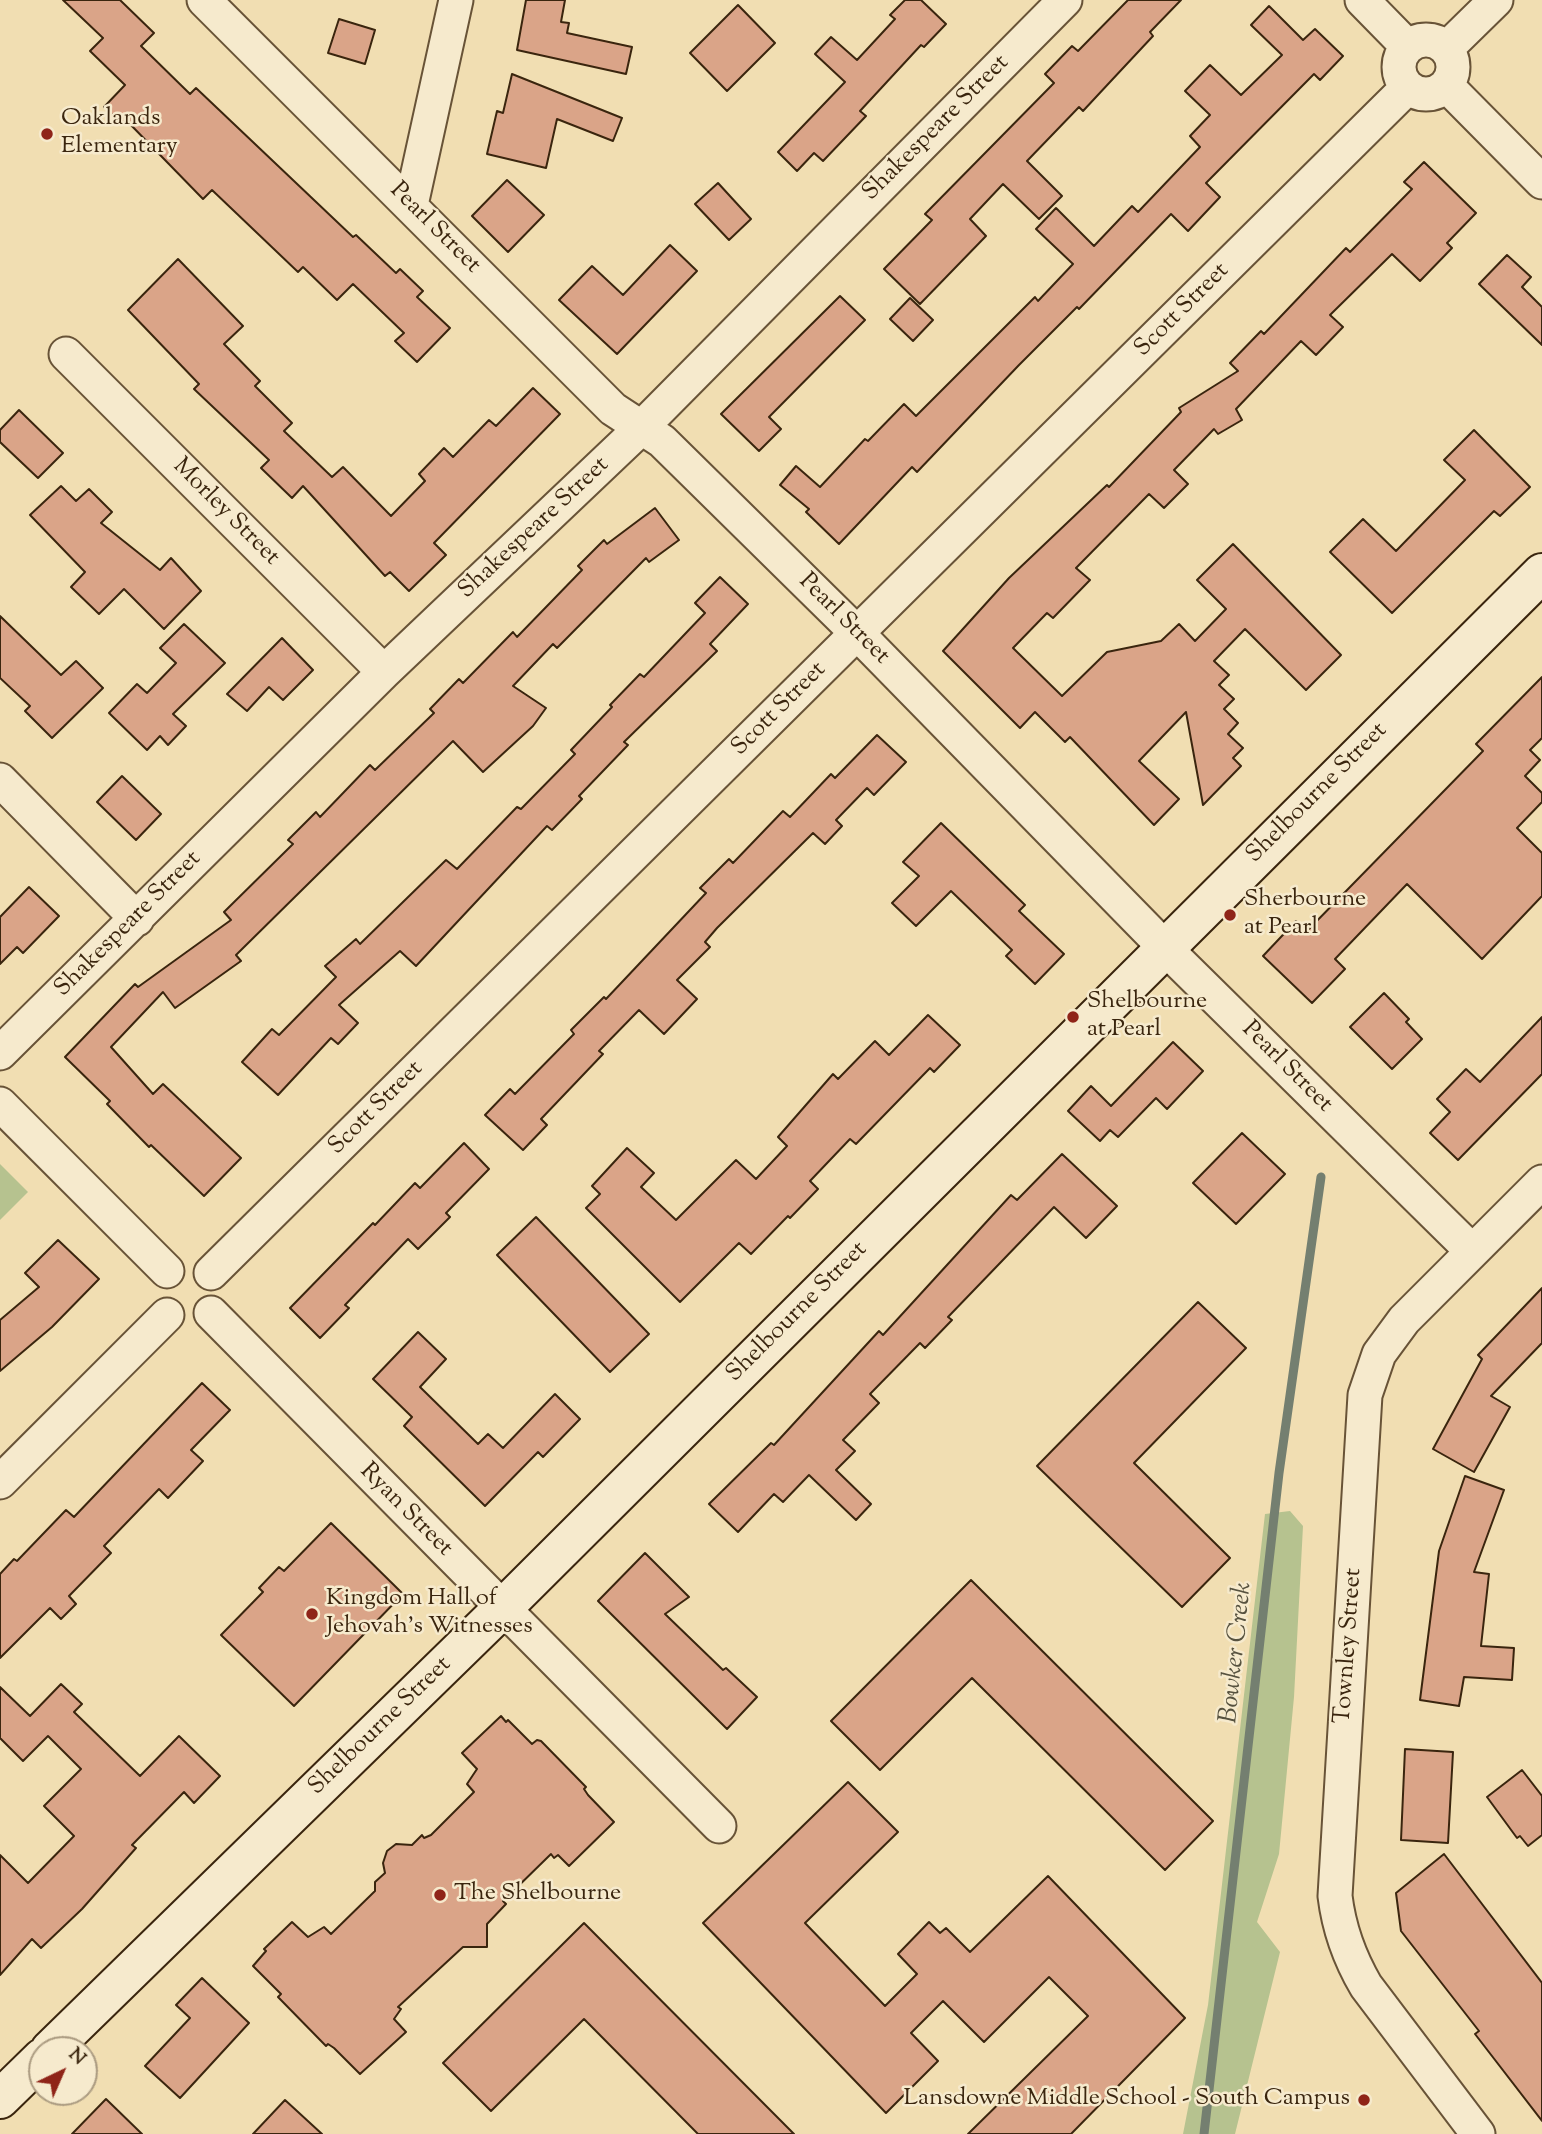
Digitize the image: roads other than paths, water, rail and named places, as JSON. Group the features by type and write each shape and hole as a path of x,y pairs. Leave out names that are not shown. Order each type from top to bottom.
{"main road":[{"name":"Shelbourne Street","path":"64,2036 502,1609 1164,946 1542,573"},
{"path":"0,2099 28,2072"}],"street":[{"name":"Pearl Street","path":"204,0 613,410 662,441 857,634 1164,946 1472,1251"},
{"path":"411,205 456,0"},
{"name":"Shakespeare Street","path":"0,1053 384,672 641,428 1065,0"},
{"path":"1362,0 1408,47"},
{"path":"1446,49 1496,0"},
{"path":"1428,40 1446,49 1454,68 1447,86 1428,94 1408,87 1399,67 1408,47 1428,40"},
{"path":"1447,86 1542,182"},
{"name":"Scott Street","path":"211,1273 1408,87"},
{"name":"Morley Street","path":"66,354 384,672"},
{"path":"0,780 137,919"},
{"path":"0,1104 167,1271"},
{"name":"Townley Street","path":"1478,2134 1366,1986 1343,1940 1335,1896 1365,1395 1379,1354 1404,1320 1542,1182"},
{"path":"190,1263 211,1273 218,1293 211,1313 189,1324 167,1315 158,1293 167,1271 177,1265 190,1263"},
{"name":"Ryan Street","path":"211,1313 719,1826"},
{"path":"0,1482 167,1315"}],"waterway":[{"name":"Bowker Creek","path":"1204,2134 1279,1473 1321,1177"}],"place":[{"name":"Oaklands Elementary","path":"47,134"},
{"name":"Sherbourne at Pearl","path":"1230,915"},
{"name":"Shelbourne at Pearl","path":"1073,1017"},
{"name":"Kingdom Hall of Jehovah's Witnesses","path":"312,1614"},
{"name":"The Shelbourne","path":"440,1895"},
{"name":"Lansdowne Middle School - South Campus","path":"1364,2100"}]}
